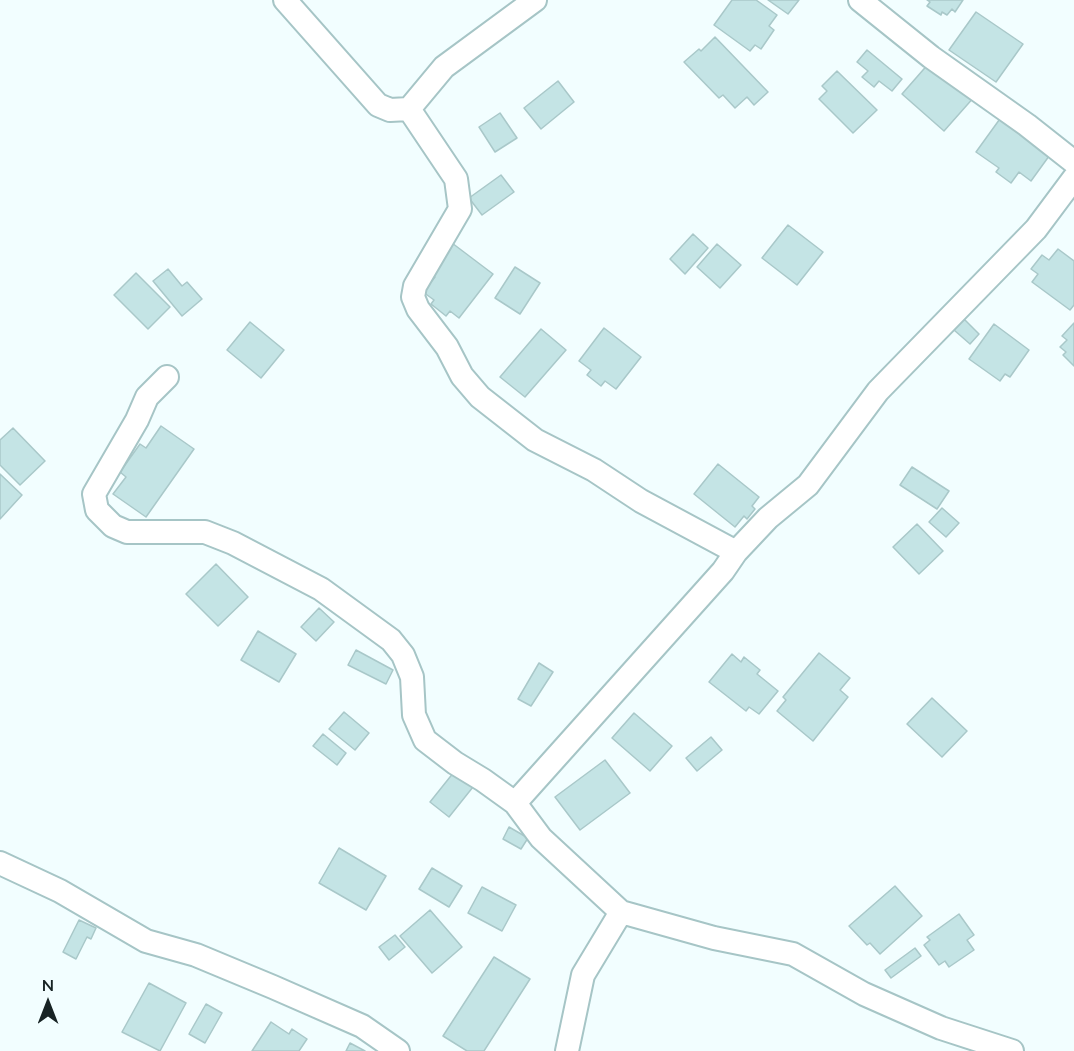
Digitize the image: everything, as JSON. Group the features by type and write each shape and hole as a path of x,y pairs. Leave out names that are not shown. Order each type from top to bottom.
{"street":[{"path":"285,0 378,105 390,110 409,109 444,67 535,0"},
{"path":"860,0 930,57 1027,125 1074,162"},
{"path":"409,109 456,179 460,210 415,286 413,297 418,309 447,347 462,376 480,397 535,440 594,470 641,501 736,552"},
{"path":"515,803 723,571 736,552 768,518 808,485 878,391 1036,229 1074,178"},
{"path":"167,377 147,398 137,420 94,494 97,510 113,526 127,532 205,532 233,543 321,589 391,640 403,655 412,677 414,715 425,740 455,764 483,780 515,803 541,838 621,912 714,938 793,954 864,994 941,1028 1012,1051"},
{"path":"0,863 60,891 146,941 196,955 273,987 362,1026 398,1051"},
{"path":"567,1051 583,975 621,912"}],"building":[{"path":"732,0 756,0 777,15 769,26 774,30 761,49 755,45 750,51 714,25"},
{"path":"768,0 799,0 788,14"},
{"path":"927,0 963,0 955,12 952,9 947,15 942,12 941,15 927,6 930,2"},
{"path":"976,12 1023,44 996,82 949,50"},
{"path":"715,37 768,92 754,105 747,97 735,108 723,95 719,98 684,62 699,49 701,51"},
{"path":"867,50 902,79 892,91 879,81 874,87 862,77 868,71 857,62"},
{"path":"930,62 975,96 944,131 902,94"},
{"path":"837,71 877,110 853,133 819,99 827,91 822,86"},
{"path":"558,81 574,102 541,129 524,108"},
{"path":"500,113 517,138 495,152 479,127"},
{"path":"1002,116 1052,152 1031,181 1019,172 1011,183 996,172 999,168 976,152"},
{"path":"501,175 514,192 482,215 469,198"},
{"path":"788,225 823,252 797,285 762,258"},
{"path":"693,234 708,248 685,274 670,259"},
{"path":"452,243 493,274 459,318 450,311 446,316 431,304 434,300 423,292 435,277 430,273"},
{"path":"717,244 741,265 720,288 697,267"},
{"path":"1058,249 1074,261 1074,305 1070,310 1032,282 1038,274 1031,269 1042,255 1049,260"},
{"path":"515,267 540,283 520,314 495,298"},
{"path":"168,269 182,286 187,282 202,299 182,316 153,281"},
{"path":"136,273 170,307 148,329 114,295"},
{"path":"964,319 979,334 970,344 954,330"},
{"path":"250,322 284,350 261,378 227,350"},
{"path":"1074,323 1074,366 1063,355 1066,352 1060,347 1067,340 1062,336"},
{"path":"994,324 1029,350 1010,377 1005,374 1000,381 969,359"},
{"path":"604,328 641,357 616,389 605,381 601,386 587,375 591,370 579,361"},
{"path":"541,329 566,350 525,397 500,377"},
{"path":"161,426 194,449 146,517 113,494 126,477 120,472 140,444 146,448"},
{"path":"13,428 45,461 20,485 0,465 0,440"},
{"path":"718,464 759,497 752,506 755,509 747,519 744,516 735,527 694,494"},
{"path":"912,467 949,491 937,509 900,485"},
{"path":"0,474 22,495 0,519"},
{"path":"942,508 959,523 946,537 929,522"},
{"path":"917,524 943,551 919,574 893,547"},
{"path":"216,564 248,597 218,626 186,594"},
{"path":"319,608 334,622 316,641 301,627"},
{"path":"258,631 296,654 279,682 241,660"},
{"path":"356,650 393,670 386,684 348,665"},
{"path":"819,653 850,678 840,690 848,697 813,741 777,711 786,700 783,697"},
{"path":"732,654 741,662 744,657 760,670 757,674 778,691 759,714 749,707 746,711 709,682"},
{"path":"539,663 553,672 531,706 518,699"},
{"path":"932,698 967,731 942,757 907,724"},
{"path":"344,712 369,733 355,750 329,729"},
{"path":"634,713 672,746 650,771 612,738"},
{"path":"323,734 346,753 337,765 313,746"},
{"path":"711,737 722,750 697,771 686,758"},
{"path":"605,760 630,793 580,830 555,797"},
{"path":"454,772 473,787 449,817 430,802"},
{"path":"509,827 528,838 521,849 503,839"},
{"path":"339,848 386,876 366,910 319,883"},
{"path":"432,868 462,886 449,907 419,889"},
{"path":"895,886 922,916 880,954 870,943 867,945 849,926"},
{"path":"482,887 516,905 502,931 468,913"},
{"path":"430,910 462,947 432,973 400,936"},
{"path":"959,914 974,935 967,940 974,950 949,967 945,961 939,965 924,945 930,940 927,937"},
{"path":"79,920 96,928 91,939 87,937 76,959 63,952"},
{"path":"395,935 405,947 389,960 379,947"},
{"path":"915,948 921,956 891,978 885,970"},
{"path":"494,957 530,979 484,1051 467,1051 443,1036"},
{"path":"149,983 186,1003 160,1051 122,1032"},
{"path":"206,1004 222,1013 205,1043 189,1034"},
{"path":"271,1022 289,1034 292,1029 307,1039 299,1051 252,1051"},
{"path":"350,1043 365,1051 346,1051"}]}
